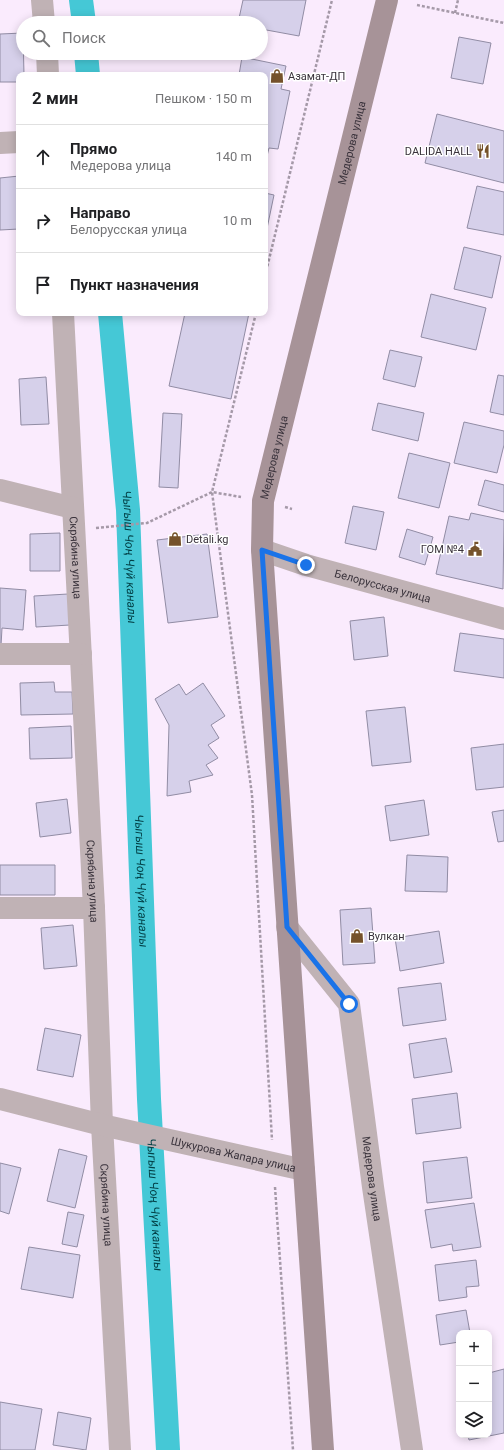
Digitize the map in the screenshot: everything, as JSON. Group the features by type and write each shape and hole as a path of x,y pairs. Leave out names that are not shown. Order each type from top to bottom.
{"main road":[{"name":"Медерова улица","path":"323,1450 262,550 263,501 387,0"}],"street":[{"path":"42,0 43,16"},
{"path":"47,60 48,72"},
{"path":"0,143 16,142"},
{"name":"Скрябина улица","path":"63,316 94,908 102,1125 120,1450"},
{"path":"0,490 73,508"},
{"name":"Белорусская улица","path":"262,550 306,565 504,619"},
{"path":"0,654 81,654"},
{"path":"0,908 94,908"},
{"name":"Медерова улица","path":"287,927 349,1004 373,1187 412,1450"},
{"name":"Шукурова Жапара улица","path":"0,1099 102,1125 304,1170"}],"path":[{"path":"268,264 332,0"},
{"path":"455,12 458,0"},
{"path":"417,5 504,23"},
{"path":"255,316 212,492 252,796 293,1450"},
{"path":"96,528 147,523 212,492 263,501 292,509"}],"building":[{"path":"243,0 306,0 299,36 268,30 268,16 240,16"},
{"path":"16,33 16,60 24,60 24,72 16,72 16,82 0,82 0,34"},
{"path":"459,37 491,43 483,84 451,78"},
{"path":"242,60 257,60 286,66 281,89 290,91 278,149 269,148 268,152 268,72 240,72"},
{"path":"437,114 504,131 504,183 425,163"},
{"path":"16,176 16,229 0,230 0,178"},
{"path":"477,186 504,192 504,235 467,228"},
{"path":"268,194 274,195 268,224"},
{"path":"464,247 501,256 492,298 454,289"},
{"path":"431,294 486,308 476,350 421,337"},
{"path":"184,316 248,316 231,399 169,386"},
{"path":"390,350 422,357 415,387 383,379"},
{"path":"498,375 504,376 504,415 490,412"},
{"path":"46,377 49,424 21,425 19,379"},
{"path":"378,403 424,413 418,441 372,430"},
{"path":"163,413 182,414 178,488 159,487"},
{"path":"464,422 504,431 504,445 497,473 454,463"},
{"path":"409,453 450,463 439,508 398,498"},
{"path":"485,480 504,485 504,512 478,505"},
{"path":"353,506 384,512 376,550 345,543"},
{"path":"471,513 504,520 503,589 436,574 449,516 469,520"},
{"path":"407,529 433,537 425,565 399,557"},
{"path":"60,533 60,571 30,571 30,534"},
{"path":"207,534 218,617 168,623 157,540"},
{"path":"0,588 26,590 23,630 2,628 1,646 0,646"},
{"path":"68,594 70,625 36,627 34,596"},
{"path":"384,617 388,656 354,660 350,621"},
{"path":"460,633 504,639 504,678 454,671"},
{"path":"54,682 55,692 72,692 73,714 21,715 20,683"},
{"path":"203,683 225,716 211,725 219,738 208,745 218,758 206,765 213,775 189,781 191,792 167,796 169,725 155,699 179,684 186,695"},
{"path":"405,707 411,762 372,766 366,711"},
{"path":"71,726 72,758 30,759 29,728"},
{"path":"504,744 504,787 476,790 471,748"},
{"path":"67,799 71,833 40,837 36,803"},
{"path":"424,800 429,835 390,841 385,806"},
{"path":"504,810 504,841 498,842 492,812"},
{"path":"407,855 448,857 447,892 405,891"},
{"path":"0,865 55,865 55,895 0,895"},
{"name":"Вулкан","path":"371,908 375,963 343,965 340,910"},
{"path":"73,925 77,966 44,969 41,928"},
{"path":"439,931 444,963 400,971 395,938"},
{"path":"441,983 446,1020 403,1026 398,988"},
{"path":"45,1028 81,1035 73,1077 37,1070"},
{"path":"446,1038 452,1072 414,1078 409,1044"},
{"path":"457,1093 461,1128 416,1134 412,1099"},
{"path":"59,1149 87,1156 75,1208 47,1201"},
{"path":"467,1157 472,1198 427,1203 423,1162"},
{"path":"0,1163 21,1168 9,1214 0,1211"},
{"path":"474,1203 481,1247 453,1251 452,1244 431,1248 425,1210"},
{"path":"68,1212 84,1215 77,1247 62,1244"},
{"path":"29,1247 80,1255 73,1298 21,1289"},
{"path":"476,1260 479,1286 466,1287 467,1297 439,1301 435,1265"},
{"path":"466,1310 469,1330 456,1330 456,1342 440,1345 436,1315"},
{"path":"504,1369 504,1433 492,1435 492,1402 492,1372"},
{"path":"0,1402 42,1409 35,1450 0,1450"},
{"path":"58,1412 91,1418 86,1450 53,1445"},
{"path":"469,1438 479,1438 469,1440"}],"waterway":[{"name":"Чыгыш Чоң Чүй каналы","path":"81,0 83,16"},
{"name":"Чыгыш Чоң Чүй каналы","path":"87,60 88,72"},
{"name":"Чыгыш Чоң Чүй каналы","path":"110,316 128,510 149,1099 168,1450"}],"place":[{"name":"Азамат-ДП","path":"277,76"},
{"name":"DALIDA HALL","path":"483,151"},
{"name":"Detali.kg","path":"175,539"},
{"name":"ГОМ №4","path":"475,549"},
{"name":"Вулкан","path":"357,936"}],"route":[{"path":"306,565 262,550 287,927 349,1004"}]}
